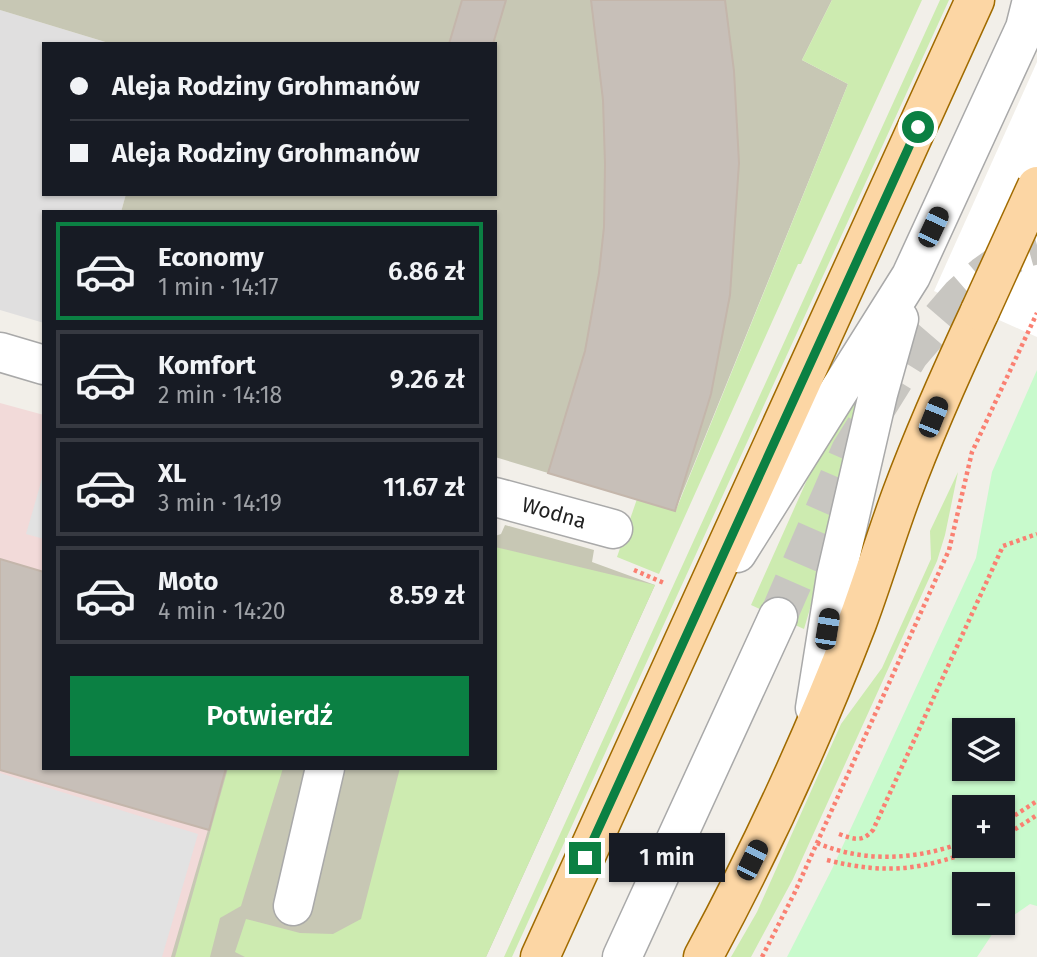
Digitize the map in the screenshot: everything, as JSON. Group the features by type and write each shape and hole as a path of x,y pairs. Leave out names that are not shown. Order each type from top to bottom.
{"main road":[{"path":"540,957 975,0"},
{"path":"703,957 729,910 811,735 857,623 902,491 943,392 1037,186"}],"street":[{"path":"686,635 911,276 1031,14"},
{"path":"811,735 836,576 878,394 911,276"},
{"path":"0,352 42,364"},
{"name":"Wodna","path":"497,498 613,530"},
{"path":"622,957 778,617"},
{"path":"293,906 325,770"}],"path":[{"path":"762,957 817,843 949,550 972,452 1037,313"},
{"path":"839,834 863,839 873,831 1003,545 1037,533"},
{"path":"634,570 664,583"},
{"path":"1015,815 1037,801"},
{"path":"1015,829 1037,815"},
{"path":"817,843 850,854 879,858 921,854 952,845"},
{"path":"827,860 862,869 891,870 954,858"}],"shaded area":[{"path":"0,0 832,0 802,60 848,84 675,511 497,458 497,210 122,210 125,196 497,196 497,42 105,42 0,10"},
{"path":"0,10 105,42 42,42 42,196 125,196 122,210 42,210 42,322 0,310"},
{"path":"0,403 42,414 42,770 225,770 172,957 0,957"},
{"path":"42,479 42,538 26,534"},
{"path":"505,525 594,550 592,562 655,585 486,957 171,957 225,770 497,770 497,535 501,534"},
{"path":"0,773 198,834 162,957 0,957"}],"green space":[{"path":"832,0 922,0 801,264 798,264 659,574 617,557 637,499 676,510 848,84 802,60"},
{"path":"940,0 949,0 512,957 504,957"},
{"path":"1037,370 1037,906 1030,904 1015,914 1015,872 952,872 952,935 992,935 977,957 787,957 832,869 976,558 992,472"},
{"path":"861,383 819,578 804,629 751,605 815,462"},
{"path":"958,472 937,561 793,879 751,957 731,957 757,912 841,724 882,668 931,559 930,531"},
{"path":"497,547 655,585 486,957 245,957 235,952 246,919 300,933 333,934 361,919 399,770 497,770"},
{"path":"227,770 282,770 241,906 220,918 210,957 175,957"}],"pier":[{"path":"1037,62 1037,337 934,291"}],"building":[{"path":"462,0 506,0 494,42 450,42"},
{"path":"591,0 725,0 734,71 739,163 730,295 711,394 675,511 548,473 585,351 604,227 603,100"},
{"path":"0,559 42,571 42,770 225,770 209,830 0,770"}],"tunnel":[{"path":"778,617 850,451 910,354 961,295 984,275 1019,250 1037,245"}],"route":[{"path":"585,858 918,127"}]}
